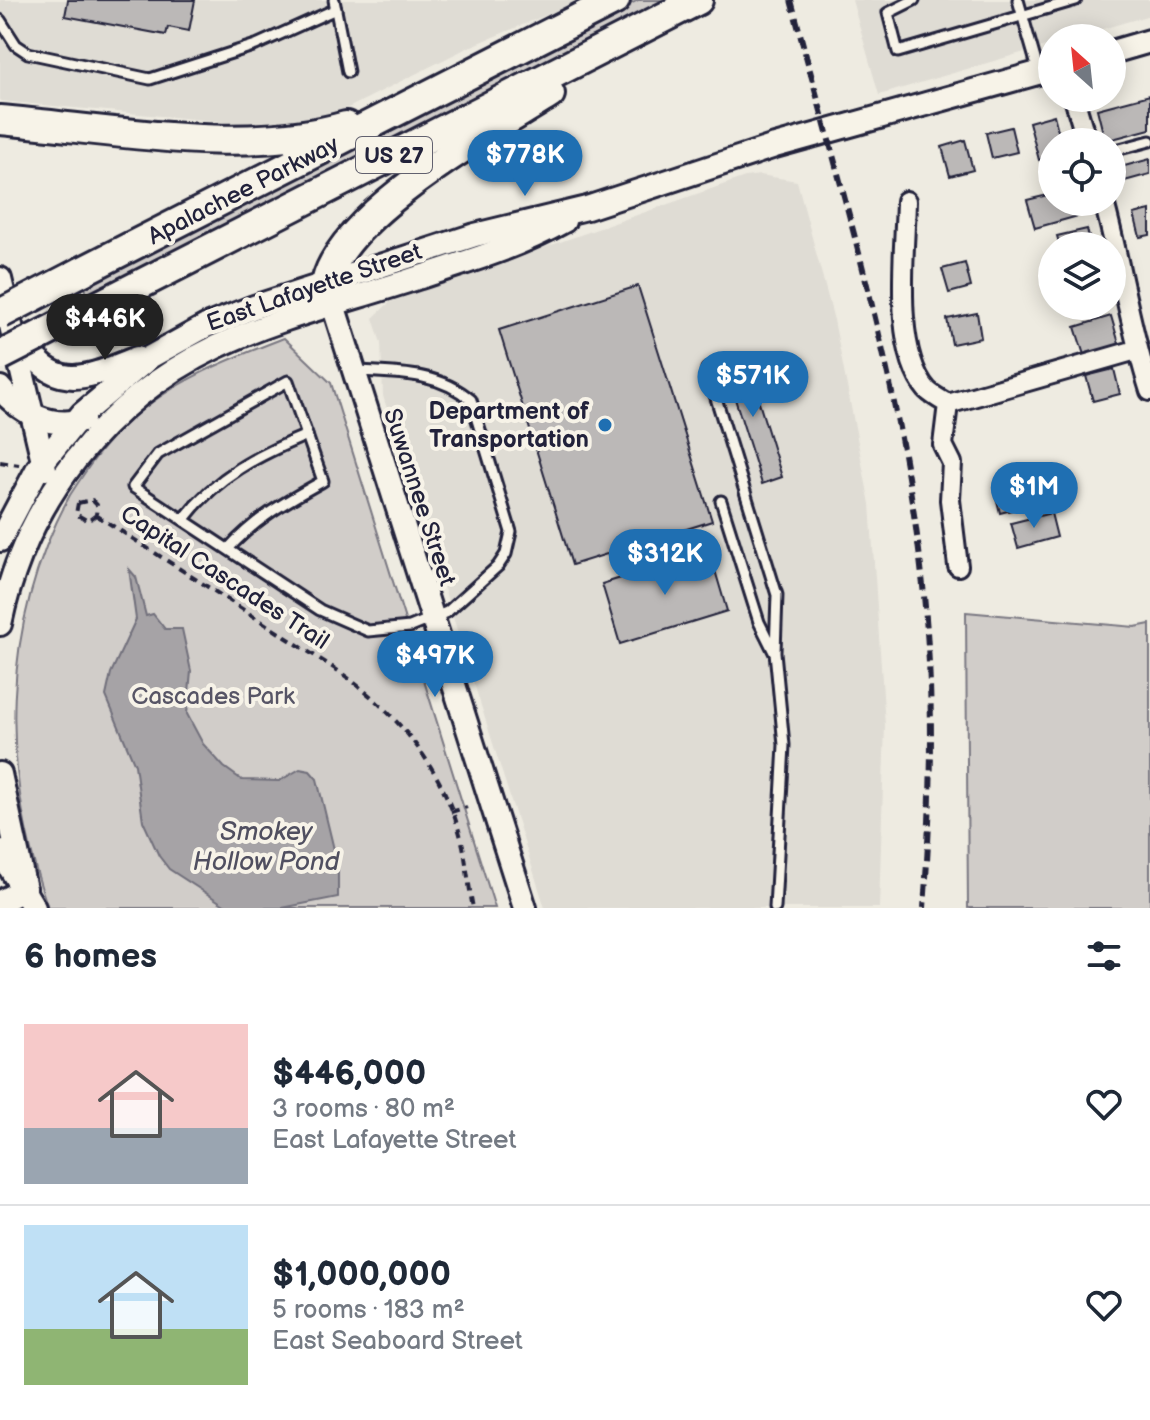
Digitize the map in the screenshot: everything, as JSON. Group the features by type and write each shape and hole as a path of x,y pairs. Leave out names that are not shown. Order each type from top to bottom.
{"main road":[{"name":"Apalachee Parkway","path":"6,319 81,272 615,0"},
{"name":"Apalachee Parkway","path":"0,356 700,0"},
{"path":"330,295 331,267 347,242 398,195 477,140 700,0"},
{"path":"0,120 267,140 330,131 426,98"}],"street":[{"path":"1126,48 1150,41"},
{"name":"East Lafayette Street","path":"0,624 22,550 50,494 82,449 132,400 176,369 218,346 330,295 499,228 587,208 775,146 1038,73"},
{"path":"906,201 905,311 909,348 927,390 948,404 1136,350"},
{"path":"1108,216 1121,262 1136,350 1150,391"},
{"path":"0,279 6,319 33,415 50,494"},
{"name":"East Lafayette Street","path":"0,540 43,461 75,422 120,379 171,344 237,313 330,295"},
{"name":"Suwannee Street","path":"330,295 525,908"},
{"path":"6,319 38,363 49,372 67,377 96,374 171,344"},
{"path":"0,388 15,404 33,415 57,422 75,422 132,400"},
{"path":"948,404 943,445 952,463 950,500 958,566"},
{"path":"0,774 29,899"},
{"path":"0,851 29,899"},
{"path":"0,902 29,899"}],"lane":[{"path":"914,0 888,13 898,52 1076,0"},
{"path":"1018,0 1038,54"},
{"path":"0,20 16,45 28,53 150,79 256,45 335,5 348,72"},
{"path":"1126,147 1150,141"},
{"path":"707,369 777,595 775,652 784,745 775,908"},
{"path":"228,549 248,527 277,506 323,481 288,381 158,454 133,487 320,610 358,628 391,631 432,619 457,604 498,566 511,532 471,400 457,388 432,378 353,371"},
{"path":"184,519 203,493 235,469 307,435"},
{"path":"721,501 759,622 775,652"}],"path":[{"path":"83,499 92,500 97,505 96,515 88,521 81,519 76,506 83,499"},
{"name":"Capital Cascades Trail","path":"96,515 370,694 420,747 440,779 463,845 473,908"},
{"path":"451,812 467,807"}],"shaded area":[{"path":"0,0 582,0 467,48 348,108 312,120 269,126 0,101"},
{"path":"852,0 1150,0 1150,15 1119,24 1038,24 1038,48 879,95"},
{"path":"760,175 797,181 834,320 870,504 885,725 879,908 545,908 383,396 381,343 373,318 390,302 745,177"}],"green space":[{"path":"638,0 672,0 88,298 84,284"},
{"name":"Cascades Park","path":"284,338 331,383 495,908 48,908 32,856 15,751 15,698 20,646 30,595 47,544 70,495 90,465 130,420 184,382"},
{"path":"966,612 1135,627 1150,624 1150,908 968,908"}],"water":[{"name":"Smokey Hollow Pond","path":"129,569 136,577 146,616 153,614 165,629 182,629 191,671 187,714 203,744 224,767 242,780 279,781 300,769 310,771 317,779 338,866 338,897 282,908 229,908 169,869 159,856 143,821 135,765 106,696 111,673 136,619"}],"building":[{"path":"68,0 195,0 189,31 168,27 166,35 65,16"},
{"path":"1150,95 1150,129 1126,135 1126,128 1102,128 1098,112 1126,112 1126,101"},
{"path":"1054,115 1057,128 1038,128 1038,156 1029,122"},
{"path":"1011,127 1017,152 992,158 986,133"},
{"path":"965,140 973,170 950,176 942,147"},
{"path":"1150,159 1150,174 1126,181 1126,166"},
{"path":"1038,197 1038,216 1078,216 1035,228 1027,200"},
{"path":"1150,210 1150,235 1140,237 1134,214"},
{"path":"965,263 971,287 949,293 942,269"},
{"name":"Department of Transportation","path":"638,286 712,521 572,565 499,330"},
{"path":"977,313 981,338 952,344 947,319"},
{"path":"1098,320 1112,320 1120,347 1085,358 1075,327"},
{"path":"744,354 782,477 762,484 723,361"},
{"path":"1114,369 1120,394 1093,401 1086,376"},
{"path":"1040,475 1047,501 1000,513 994,488"},
{"path":"1051,513 1057,537 1018,548 1011,523"},
{"path":"709,550 727,611 620,644 602,584"}],"railway":[{"path":"791,0 876,320 909,483 921,565 930,680 930,778 924,908"}],"place":[{"name":"Department of Transportation","path":"605,425"}]}
